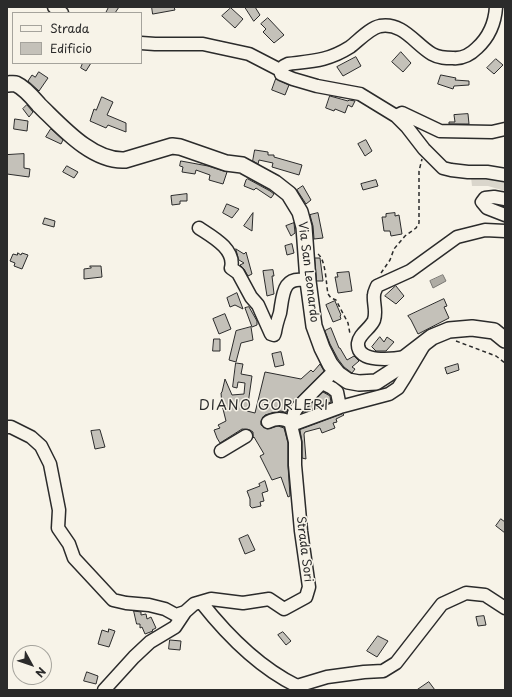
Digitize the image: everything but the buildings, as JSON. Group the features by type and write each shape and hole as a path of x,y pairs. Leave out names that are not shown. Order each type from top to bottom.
{"main road":[{"name":"Via San Leonardo","path":"7,84 16,84 74,138 89,150 106,158 118,161 125,160 172,146 180,147 226,163 242,165 275,183 289,194 300,212 304,227 308,281 314,326 330,364 338,374"},
{"path":"338,374 348,381 359,383 376,382 396,369 406,357 432,337 449,330 472,328 494,331 505,340"}],"street":[{"path":"280,70 288,64 320,61 337,54 350,47 378,26 387,26 406,33 432,54 444,58 456,59 465,57 479,45 491,29 496,16 496,7"},
{"path":"142,43 202,44 249,54 280,70 281,74 293,79 311,85 360,94 396,116 426,151 443,168 505,175"},
{"path":"396,116 402,114 440,131 492,132 505,129"},
{"path":"505,199 494,197 484,198 482,202 487,208 505,215"},
{"path":"199,228 218,240 224,247 232,260 231,268 238,273 251,297 258,306 271,334 274,335 275,332 280,311 282,292 285,287 298,279 308,281"},
{"path":"406,357 382,359 364,355 359,349 358,343 360,338 374,321 376,312 374,294 377,286 410,271 457,237 485,230 505,231"},
{"path":"292,424 340,407 389,394 398,388 406,377 425,342"},
{"path":"292,424 295,411 333,372 338,374"},
{"path":"322,383 337,392 340,407"},
{"path":"268,422 282,419 287,420 292,424"},
{"name":"Strada Sori","path":"104,690 150,642 175,627 185,612 194,604 211,599 243,603 269,599 284,609 306,597 309,587 301,530 295,465 295,442 290,426 292,424"},
{"path":"7,427 11,427 31,437 41,446 50,464 59,510 58,528 69,544 74,558 113,600 149,605 176,615 185,612"},
{"path":"221,451 246,436"},
{"path":"202,602 214,618 245,650 281,678 297,686 328,677 383,671 396,663 442,604 466,594 485,595 505,608"}],"path":[{"path":"381,283 379,281 379,276 390,260 394,248 405,236 416,228 419,223 420,171 422,159 426,151"},
{"path":"306,247 320,256 323,261 328,294 331,298 336,300 348,323 353,342 358,343"},
{"path":"454,340 496,356 505,363"}],"shaded area":[{"path":"471,177 505,179 505,191 488,186 472,186"},
{"path":"443,275 446,281 433,288 430,281"}],"district":[{"name":"DIANO GORLERI","path":"264,406"}]}
